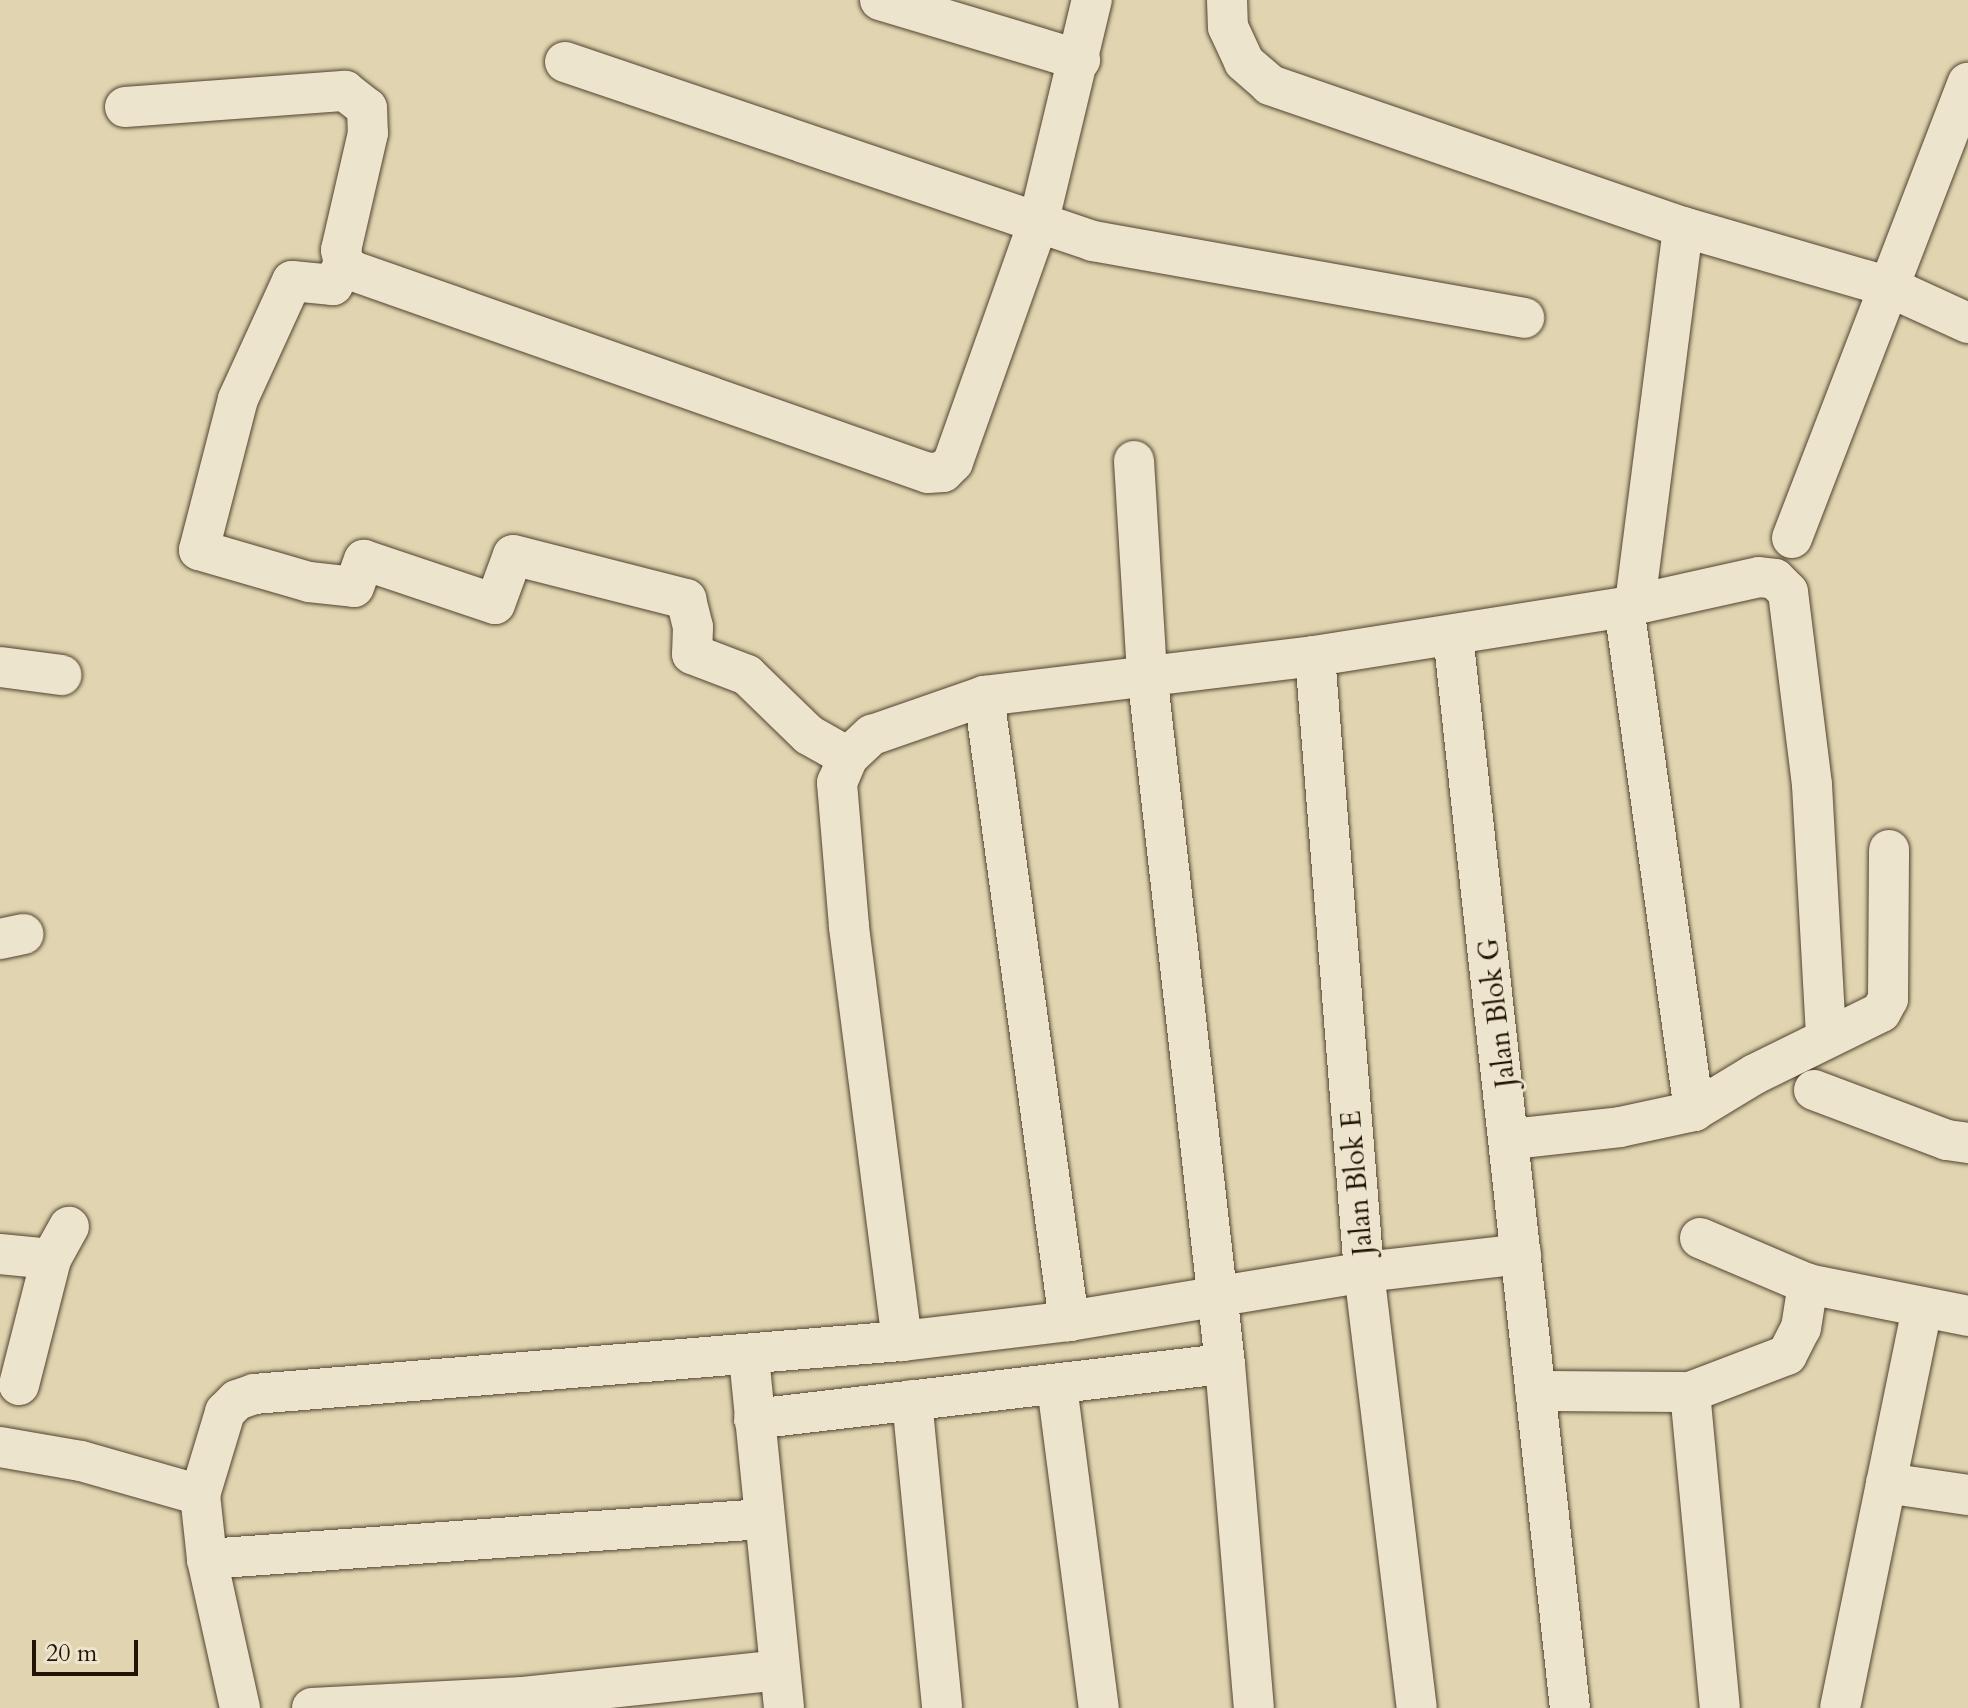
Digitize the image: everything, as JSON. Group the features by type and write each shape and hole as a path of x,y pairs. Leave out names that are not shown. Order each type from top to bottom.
{"street":[{"path":"880,0 1080,60"},
{"path":"344,264 353,271 898,462 943,472 953,462 1039,220 1092,0"},
{"path":"1227,0 1228,27 1244,62 1270,85 1683,227 1889,287 1968,323"},
{"path":"565,62 1039,220 1093,241 1157,255 1524,318"},
{"path":"1792,538 1968,83"},
{"path":"125,107 330,91 356,96 367,108 368,133 341,250 344,264 333,285 292,281 238,399 199,550 309,582 354,587 364,560 495,604 513,555 686,599 692,654 747,675 809,735 848,757"},
{"path":"1683,227 1630,605 1694,1111"},
{"path":"1134,461 1147,673 1214,1300 1225,1364 1254,1708"},
{"path":"902,1341 849,926 837,783 848,757 872,735 984,696 1147,673 1315,656 1630,605 1759,577 1775,579 1788,592 1812,785 1826,1037"},
{"name":"Jalan Blok G","path":"1453,635 1512,1139 1521,1254 1570,1708"},
{"name":"Jalan Blok E","path":"1315,656 1364,1272 1417,1708"},
{"path":"0,667 61,675"},
{"path":"984,696 1069,1321"},
{"path":"1512,1139 1620,1127 1694,1111 1826,1037 1881,1012 1888,999 1889,850"},
{"path":"1814,1090 1947,1140 1968,1143"},
{"path":"1700,1238 1808,1284 1968,1316"},
{"path":"0,1254 60,1243 19,1385"},
{"path":"240,1708 207,1559 200,1495 225,1412 254,1394 749,1357 902,1341 1214,1300 1364,1272 1521,1254"},
{"path":"1535,1391 1690,1392 1787,1355 1801,1328 1808,1284"},
{"path":"1840,1708 1922,1307"},
{"path":"312,1708 524,1702 782,1689 762,1519 749,1357"},
{"path":"754,1419 1225,1364"},
{"path":"1057,1386 1099,1708"},
{"path":"1690,1392 1720,1708"},
{"path":"912,1400 942,1708"},
{"path":"0,1447 81,1461 200,1495"},
{"path":"1886,1483 1968,1495"},
{"path":"207,1559 762,1519"}]}
